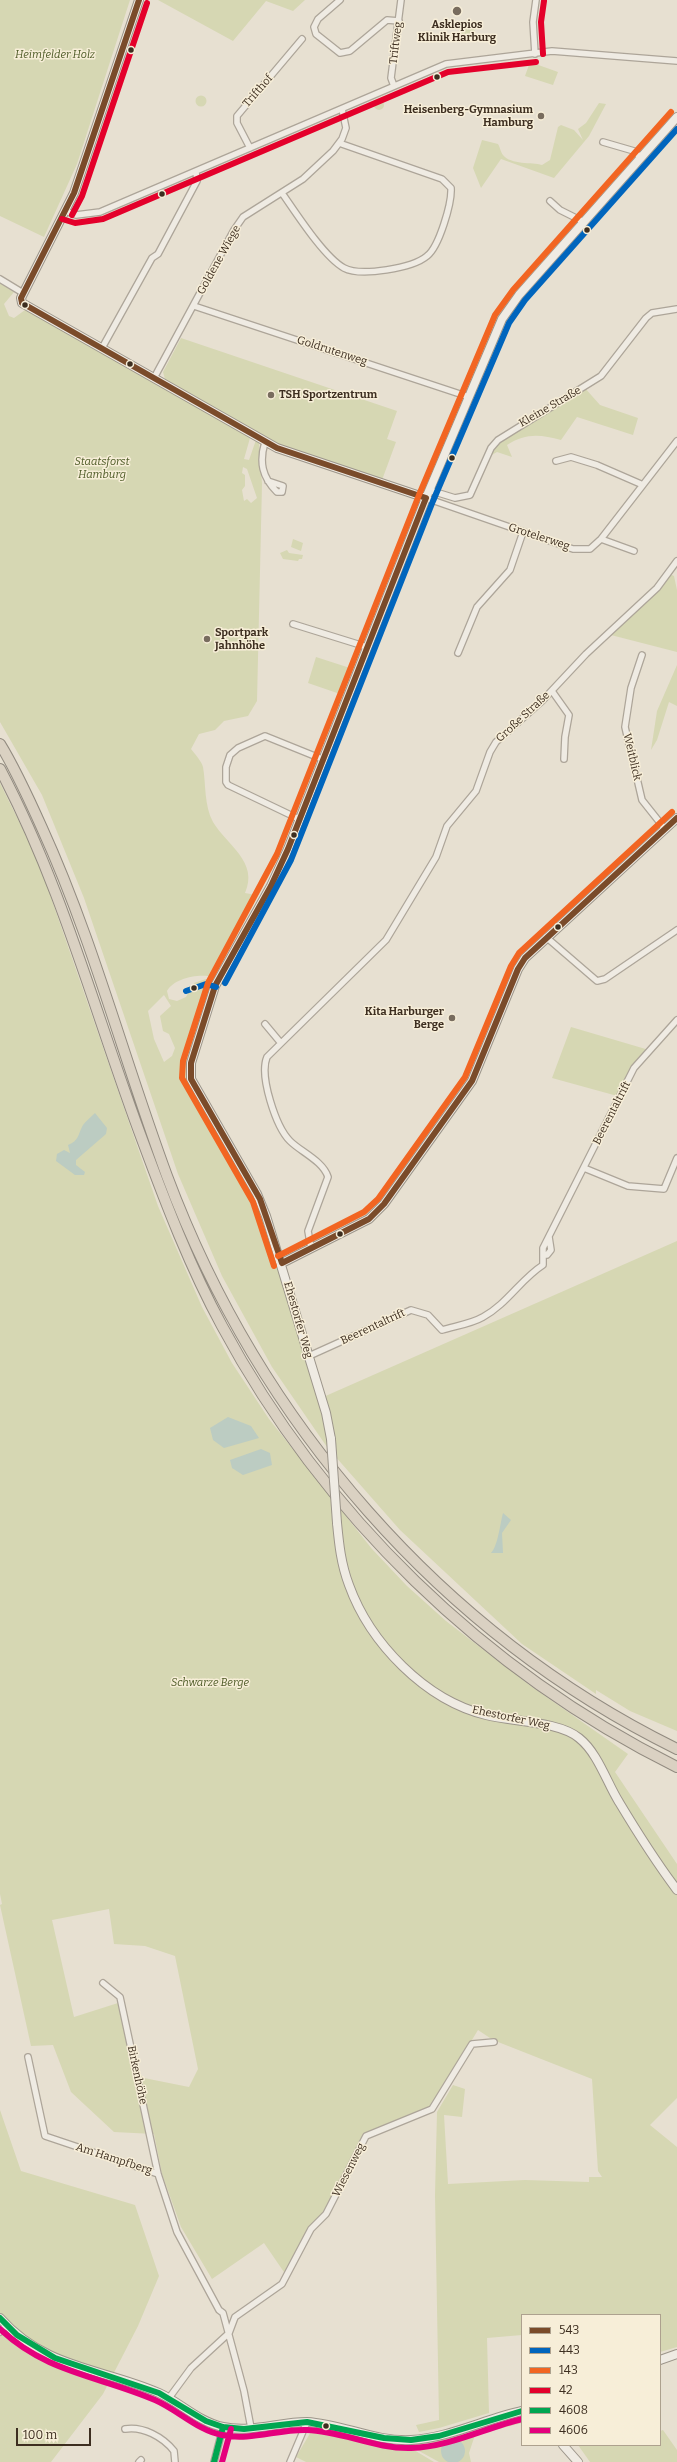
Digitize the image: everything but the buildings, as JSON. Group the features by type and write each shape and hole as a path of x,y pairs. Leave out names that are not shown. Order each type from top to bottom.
{"highway":[{"path":"0,744 30,801 67,886 168,1178 190,1232 231,1317 277,1393 342,1482 401,1547 455,1599 498,1636 554,1677 616,1717 677,1749"},
{"path":"0,769 43,858 74,939 141,1139 179,1236 222,1325 248,1372 290,1436 369,1532 412,1578 452,1614 508,1660 572,1708 618,1736 677,1767"}],"main road":[{"path":"139,0 74,193 20,299 22,303 277,448 427,494"},
{"name":"Ehestorfer Weg","path":"677,117 508,308 427,494 368,647 274,880 215,986 189,1069 193,1083 260,1199 282,1263 331,1439 341,1559 357,1605 380,1640 410,1671 440,1695 469,1709 488,1716 560,1729 580,1738 588,1748 618,1802 677,1890"},
{"path":"282,1263 369,1219 384,1204 472,1081 518,969 529,953 677,818"},
{"path":"0,2318 31,2346 61,2361 144,2387 169,2398 196,2416 223,2427 251,2428 307,2422 327,2425 378,2438 411,2440 446,2434 521,2412"},
{"path":"661,2360 677,2354"},
{"path":"564,2446 578,2462"}],"street":[{"path":"340,0 318,20 314,27 316,34 340,53 350,51 387,20 399,21"},
{"name":"Triftweg","path":"394,86 391,78 401,0"},
{"path":"535,54 533,22 536,0"},
{"name":"Trifthof","path":"250,148 237,123 237,116 302,39"},
{"path":"65,211 76,215 100,212 394,86 452,63 552,51 677,60"},
{"name":"Goldene Wiege","path":"154,378 234,230 244,217 282,193 311,172 339,143 346,125 342,109"},
{"path":"603,142 634,151 641,158"},
{"path":"282,193 328,253 344,268 367,273 402,265 427,256 438,236 450,202 451,188 442,179 339,143"},
{"path":"102,348 198,181 196,172"},
{"path":"550,201 560,210 584,222"},
{"path":"0,279 23,293"},
{"name":"Goldrutenweg","path":"194,306 469,397"},
{"name":"Kleine Straße","path":"427,494 455,498 470,494 491,448 498,440 601,376 646,318 652,313 677,309"},
{"name":"Grotelerweg","path":"427,494 523,532 584,551 595,547 677,441"},
{"path":"266,442 262,463 264,476 268,481"},
{"path":"556,461 571,457 597,465 643,485"},
{"path":"458,653 477,607 510,570 523,532"},
{"path":"601,539 634,551"},
{"name":"Große Straße","path":"311,1248 308,1231 328,1177 323,1168 286,1136 268,1092 264,1074 266,1060 280,1042 382,946 436,857 447,826 476,791 493,745 552,691 586,654 657,588 677,561"},
{"path":"293,624 368,647"},
{"name":"Weitblick","path":"642,655 631,688 624,726 642,800 665,829"},
{"path":"552,691 570,715 565,737 564,759"},
{"path":"299,819 228,785 226,782 227,761 236,749 265,736 322,759"},
{"path":"546,937 597,981 605,979 677,930"},
{"name":"Beerentaltrift","path":"309,1356 411,1310 428,1315 442,1330 476,1320 500,1305 533,1271 543,1265 544,1255 548,1255 551,1250 549,1237 634,1068 677,1020"},
{"path":"265,1024 280,1042"},
{"path":"584,1168 628,1186 664,1189 677,1158"},
{"name":"Birkenhöhe","path":"103,1983 120,1997 158,2174"},
{"name":"Wiesenweg","path":"229,2333 235,2317 282,2284 311,2229 326,2214 366,2136 432,2109 472,2044 494,2042"},
{"name":"Am Hampfberg","path":"28,2057 45,2136 158,2174 176,2232 219,2310 223,2314 248,2407 251,2428"},
{"path":"0,2332 6,2325"},
{"path":"169,2398 191,2368 229,2333"},
{"path":"290,2462 307,2422"},
{"path":"125,2429 138,2427 157,2437 174,2451 175,2462"},
{"path":"214,2462 223,2427"}],"green space":[{"name":"Heimfelder Holz","path":"0,0 130,0 77,164 44,237 0,216"},
{"path":"158,0 305,0 293,11 266,1 233,41"},
{"path":"467,25 471,26 475,30 469,38 459,35 459,31"},
{"path":"530,62 558,72 553,85 525,76"},
{"path":"199,96 203,96 205,97 205,105 199,106 196,103 196,99"},
{"path":"377,100 381,100 383,101 383,109 377,110 374,107 374,103"},
{"path":"599,103 606,104 589,136 554,178 501,159 481,188 473,168 482,140 498,144 503,155 511,160 522,163 542,165 550,160 558,127 561,125 574,130 583,140 578,129 586,123"},
{"name":"Staatsforst Hamburg","path":"0,283 14,292 4,304 9,316 14,318 25,310 30,310 255,440 250,438 244,459 249,460 256,440 259,442 262,484 257,701 248,716 224,721 215,730 199,734 191,749 200,760 203,767 210,816 219,830 240,854 245,863 248,872 248,882 245,893 256,895 213,977 194,976 187,978 175,983 167,991 169,999 177,1001 186,997 194,983 206,979 213,980 189,1056 187,1077 259,1205 321,1398 677,1241 677,1731 630,1711 596,1690 596,1694 522,1644 400,1530 327,1447 272,1367 222,1276 178,1174 84,898 42,795 0,722","holes":["243,467 247,469 257,498 251,503 247,499 244,501 242,490 245,486 245,475 242,473","164,995 171,1006 160,1016 163,1031 169,1034 175,1048 172,1056 164,1062 154,1039 148,1011"]},
{"name":"TSH Sportzentrum","path":"181,338 397,411 387,439 396,442 382,480 279,444 165,379 163,372"},
{"path":"584,387 600,405 638,418 633,435 577,417 561,440 539,436 520,438 507,445 512,457 497,452 488,457 498,440"},
{"path":"293,539 303,543 301,551 291,547"},
{"path":"287,550 289,553 303,555 302,559 299,559 298,561 283,559 280,553"},
{"path":"668,573 674,576 677,590 677,652 607,634"},
{"path":"316,657 350,668 340,694 308,683"},
{"path":"677,665 677,706 669,702 657,740 651,750 657,711"},
{"name":"Schwarze Berge","path":"0,783 38,860 158,1206 202,1307 232,1363 269,1419 372,1549 407,1586 446,1621 528,1684 628,1754 615,1772 677,1864 677,2098 650,2125 677,2147 677,2347 661,2352 661,2314 521,2314 521,2335 487,2338 489,2413 439,2428 419,2432 416,2425 439,2420 435,2195 437,2112 453,2085 465,2089 462,2117 444,2115 448,2184 525,2180 589,2182 589,2177 602,2177 598,2171 592,2079 493,2040 478,2030 432,2106 366,2133 327,2211 311,2227 286,2275 264,2243 212,2279 181,2227 162,2174 154,2134 114,2132 71,2092 53,2045 31,2046 0,1905 2,1904 0,1894","holes":["109,1909 114,1944 145,1946 175,1956 198,2069 189,2087 144,2078 134,2068 118,2003 74,2017 52,1920"]},
{"path":"571,1027 649,1050 640,1060 621,1097 552,1078"},
{"path":"0,2110 21,2171 135,2205 159,2276 138,2326 103,2394 51,2462 0,2462"},
{"path":"520,2416 521,2420 521,2423 475,2435 469,2453 471,2462 439,2462 410,2446 410,2442"},
{"path":"312,2430 414,2450 434,2462 306,2462 296,2457"},
{"path":"663,2430 677,2450 677,2462 590,2462 579,2446 661,2446 661,2431"}],"shaded area":[{"path":"95,1113 107,1128 106,1134 76,1160 76,1165 85,1172 84,1175 75,1175 56,1161 57,1154 64,1150 70,1153 68,1145 78,1137 83,1125"},
{"path":"228,1417 251,1426 259,1438 224,1448 213,1440 210,1428"},
{"path":"261,1449 270,1453 272,1465 243,1475 232,1468 230,1460"},
{"path":"503,1513 511,1520 502,1533 503,1553 491,1553 497,1540"},
{"path":"453,2439 462,2442 465,2451 462,2460 453,2463 444,2460 441,2451 444,2442"}],"transit line":[{"name":"543","path":"22,303 21,298 74,193 139,0"},
{"name":"42","path":"543,54 541,22 544,1"},
{"name":"42","path":"72,215 82,196 147,3"},
{"name":"42","path":"62,219 75,223 103,219 448,72 536,62"},
{"name":"143","path":"274,1266 253,1202 182,1078 183,1061 208,983 277,854 419,495 495,315 513,290 671,112"},
{"name":"443","path":"225,983 291,860 433,501 509,323 525,300 677,129"},
{"name":"543","path":"22,303 277,448 426,498"},
{"name":"543","path":"282,1263 260,1199 191,1079 191,1063 215,986 271,886 288,849 426,498"},
{"name":"143","path":"278,1256 364,1212 378,1199 465,1077 511,966 519,953 672,812"},
{"name":"543","path":"282,1263 369,1219 384,1204 472,1081 518,969 525,958 677,818"},
{"name":"443","path":"186,991 206,984 216,987"},
{"name":"4608","path":"0,2318 17,2335 55,2358 159,2393 206,2421 223,2427 244,2429 307,2422 384,2438 411,2440 439,2436 521,2411"},
{"name":"4606","path":"0,2329 18,2344 36,2355 74,2372 155,2400 204,2429 222,2435 243,2437 286,2431 307,2430 333,2433 384,2446 411,2448 425,2447 453,2441 521,2419"},
{"name":"4608","path":"214,2462 223,2427"},
{"name":"4606","path":"222,2462 231,2429"}],"place":[{"name":"Asklepios Klinik Harburg","path":"457,11"},
{"name":"Heisenberg-Gymnasium Hamburg","path":"541,116"},
{"name":"TSH Sportzentrum","path":"271,395"},
{"name":"Sportpark Jahnhöhe","path":"207,639"},
{"name":"Kita Harburger Berge","path":"452,1018"}]}
